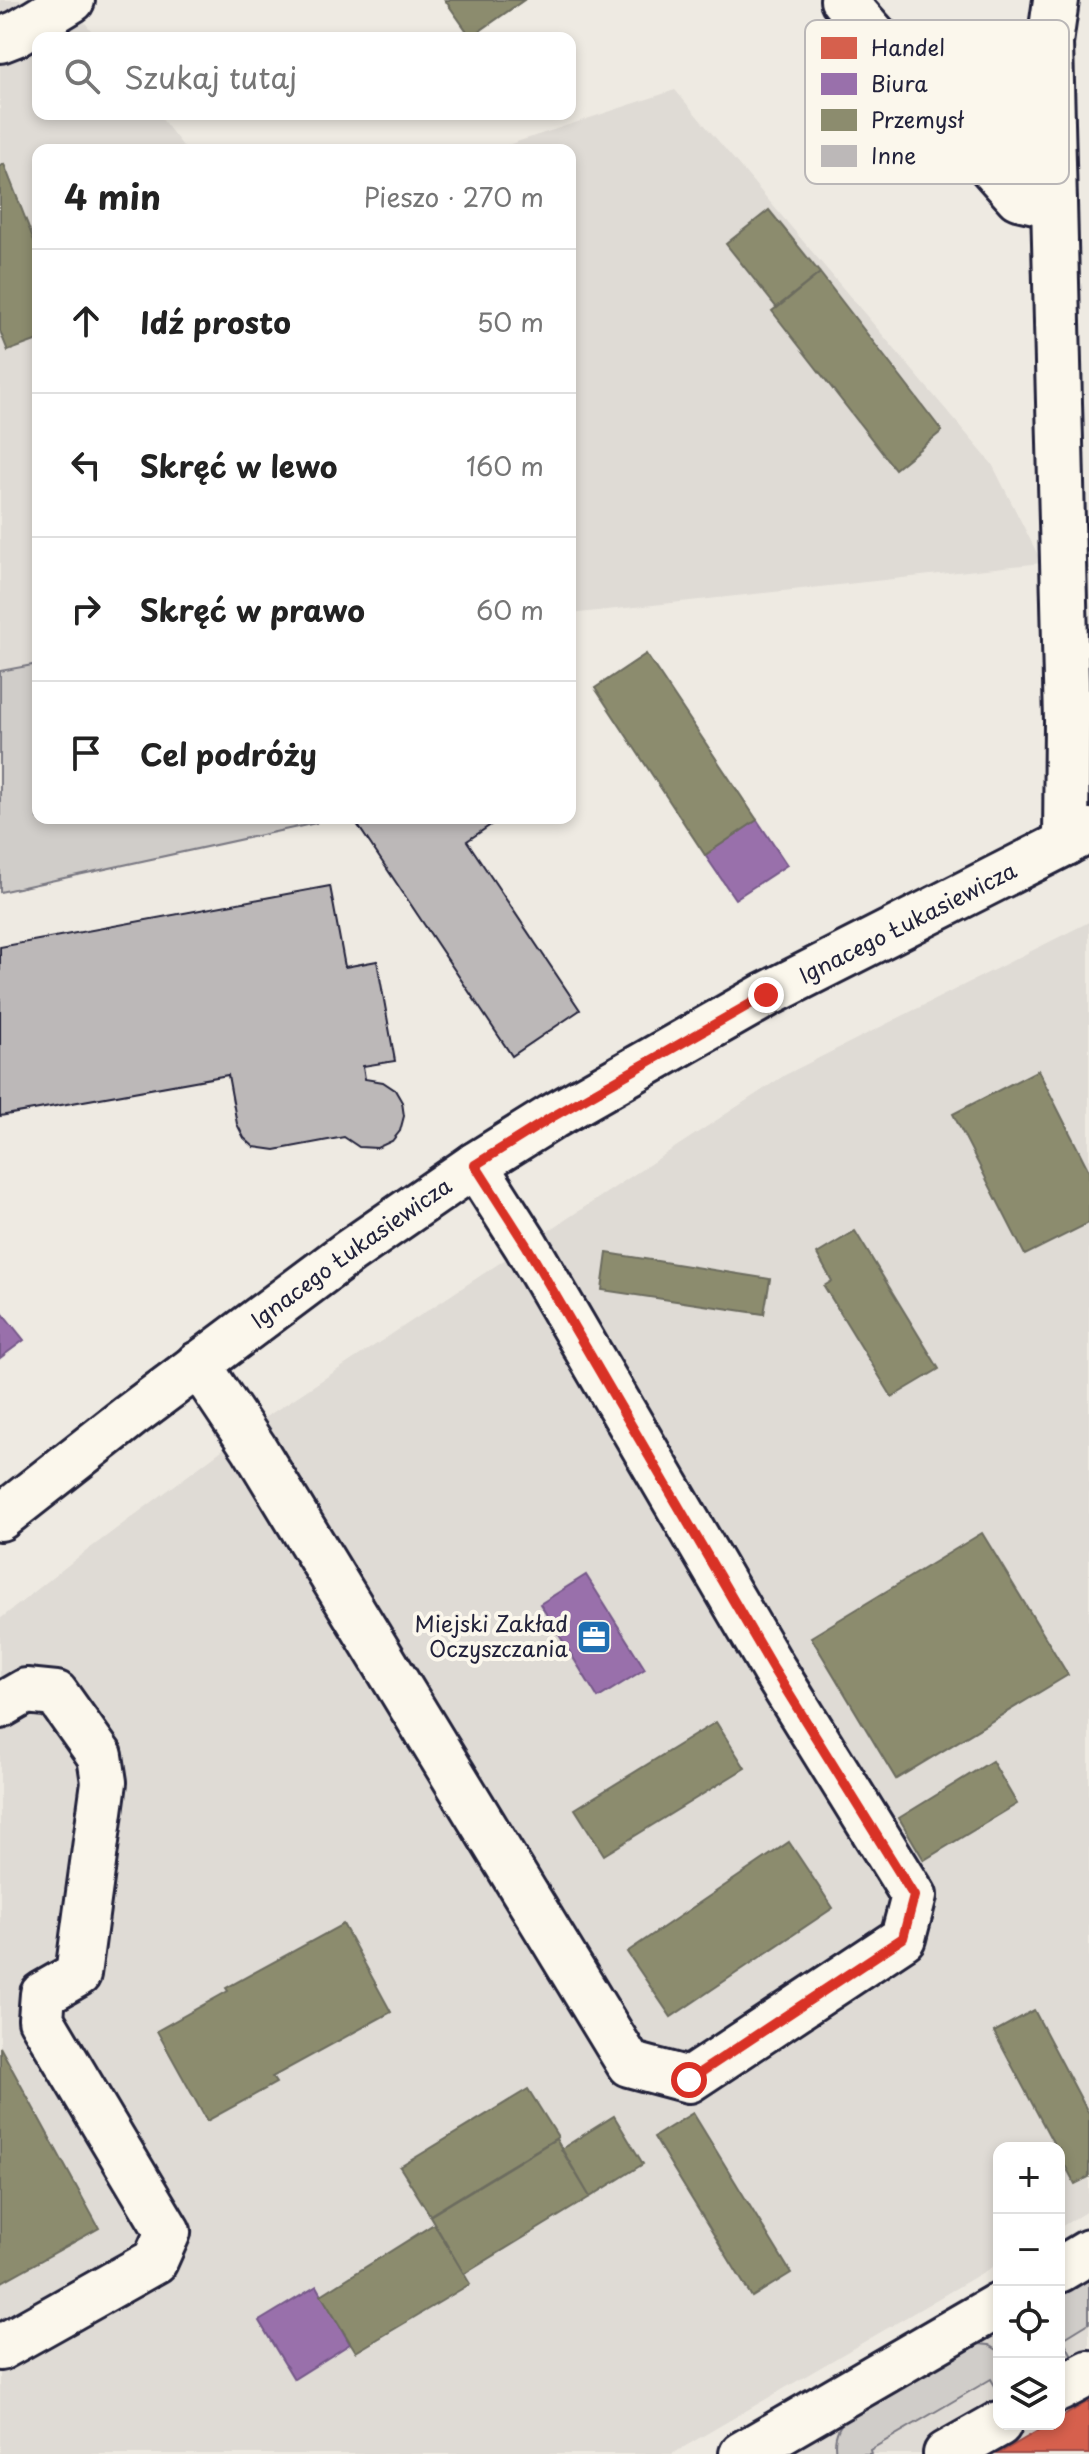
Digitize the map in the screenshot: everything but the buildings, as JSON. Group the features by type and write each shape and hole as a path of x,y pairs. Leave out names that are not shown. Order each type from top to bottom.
{"street":[{"path":"0,40 18,33 72,0"},
{"path":"843,0 861,20"},
{"name":"Ignacego Łukasiewicza","path":"1053,20 1056,0"},
{"path":"1006,184 1018,197 1054,202"},
{"name":"Ignacego Łukasiewicza","path":"0,1518 198,1364 349,1252 475,1165 552,1117 766,995 1078,837 1067,721 1054,184"},
{"path":"198,1364 254,1448 629,2064 689,2080 903,1938 914,1896 774,1670 526,1245 475,1165"},
{"path":"0,1706 26,1691 56,1694 100,1756 104,1782 78,1974 43,1994 41,2019 168,2232 155,2261 0,2348"},
{"path":"1065,2266 1089,2252"},
{"path":"742,2454 790,2442 993,2310"},
{"path":"1065,2386 1089,2373"},
{"path":"946,2454 993,2427"}],"shaded area":[{"path":"0,0 93,0 76,11 92,32 32,32 32,120 163,120 181,144 32,144 32,672 0,675"},
{"path":"675,90 992,464 1042,563 576,613 576,144 510,144"},
{"path":"32,665 32,824 311,824 0,892 0,671"},
{"path":"1089,922 1089,2210 1065,2224 1065,2142 993,2142 993,2267 672,2454 0,2454 0,1619 269,1415 785,1075"},
{"path":"1089,2273 1089,2454 779,2454 993,2329 993,2430 1065,2430 1065,2287"},
{"path":"1089,2275 1089,2323 1065,2338 1065,2289"},
{"path":"1065,2343 1076,2363 1065,2364"},
{"path":"978,2344 993,2347 993,2382 991,2379 870,2450 871,2454 836,2454 837,2433 849,2416 967,2346"}],"place":[{"name":"Miejski Zakład Oczyszczania","path":"594,1637"}],"route":[{"path":"689,2080 903,1938 914,1896 774,1670 526,1245 475,1165 552,1117 766,995"}]}
